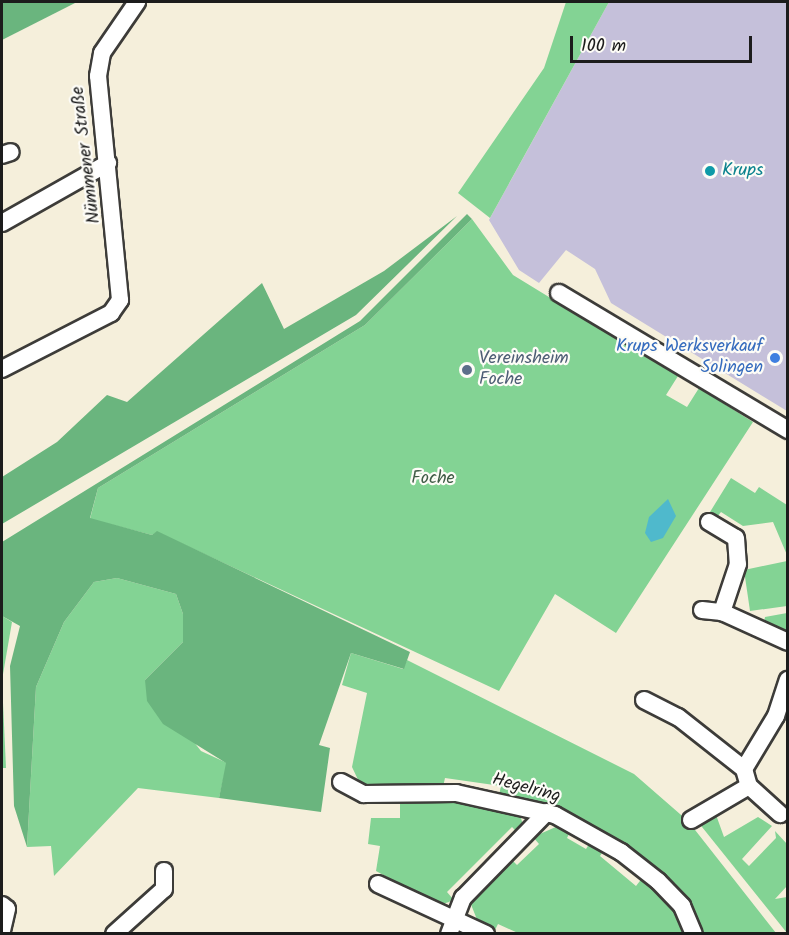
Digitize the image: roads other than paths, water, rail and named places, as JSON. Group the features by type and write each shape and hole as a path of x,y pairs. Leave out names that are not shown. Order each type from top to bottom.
{"street":[{"name":"Nümmener Straße","path":"2,369 111,313 122,293 100,64 110,38 137,2"},
{"path":"2,223 108,164"},
{"path":"559,293 788,430"},
{"path":"709,522 736,538 738,564 722,612"},
{"path":"702,610 722,612 788,642"},
{"path":"744,769 776,716 788,680"},
{"path":"644,700 678,717 744,769 749,786 785,814"},
{"name":"Hegelring","path":"341,782 364,794 456,793 547,812 636,863 682,906 694,933"},
{"path":"691,820 749,786"},
{"path":"452,926 463,898 547,812"},
{"path":"114,933 164,889 164,871"},
{"path":"378,884 452,926 486,933"},
{"path":"2,930 4,907"}],"water":[{"path":"668,499 676,516 663,538 651,542 645,533 649,517"}],"place":[{"name":"Krups","path":"710,171"},
{"name":"Krups Werksverkauf Solingen","path":"775,358"},
{"name":"Vereinsheim Foche","path":"467,370"}],"park label":[{"name":"Foche","path":"433,479"}]}
